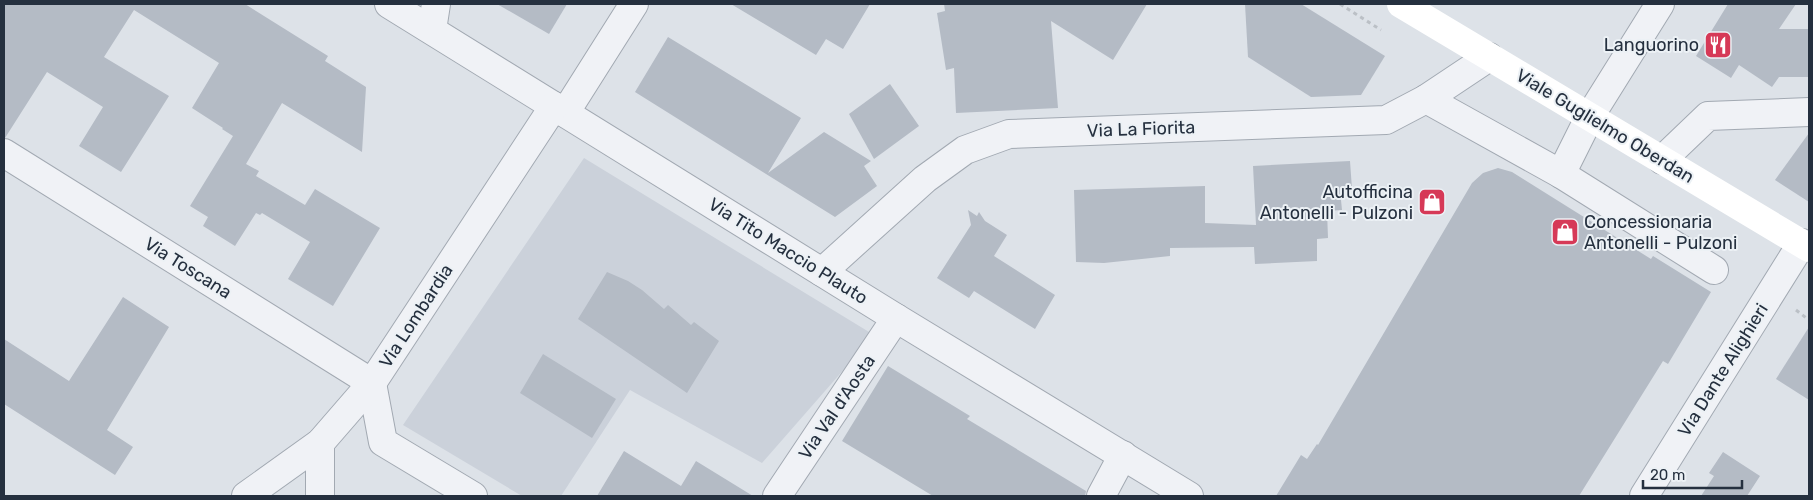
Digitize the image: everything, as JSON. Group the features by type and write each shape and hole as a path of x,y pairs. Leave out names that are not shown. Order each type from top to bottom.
{"main road":[{"name":"Viale Guglielmo Oberdan","path":"1401,4 1433,13 1489,56 1806,245"}],"street":[{"name":"Via Tito Maccio Plauto","path":"389,4 896,318 1189,496"},
{"path":"432,30 436,4"},
{"name":"Via Lombardia","path":"246,496 320,443 372,383 634,4"},
{"path":"1561,174 1590,116 1660,4"},
{"name":"Via La Fiorita","path":"822,272 925,179 965,150 1009,134 1386,120 1426,99 1489,56"},
{"path":"1426,99 1561,174 1714,270"},
{"path":"1662,160 1708,116 1809,112"},
{"name":"Via Toscana","path":"4,153 372,383"},
{"name":"Via Dante Alighieri","path":"1644,496 1806,245"},
{"name":"Via Val d'Aosta","path":"777,496 896,318"},
{"path":"372,383 383,442 473,496"},
{"path":"320,443 320,496"},
{"path":"1101,496 1123,455"}],"shaded area":[{"path":"584,158 874,335 762,463 630,390 561,496 522,496 403,425"}],"building":[{"path":"4,4 245,4 328,56 325,61 366,87 362,152 282,103 246,164 259,171 256,176 305,205 315,189 380,228 333,306 288,279 310,242 262,213 260,215 256,213 235,246 203,226 208,217 190,206 233,136 192,108 219,63 134,10 104,57 169,96 121,172 79,146 103,107 47,72 4,138"},
{"path":"497,4 567,4 549,34"},
{"path":"731,4 870,4 843,49 826,39 816,55"},
{"path":"944,4 1147,4 1113,60 1051,21 1058,108 956,113 954,68 946,70 937,13 945,11"},
{"path":"1245,4 1301,4 1385,56 1361,95 1311,97 1248,57"},
{"path":"1728,4 1796,4 1779,29 1809,29 1809,77 1779,77 1772,87 1739,65 1731,78 1696,56"},
{"path":"668,37 801,118 768,173 824,132 871,161 864,166 877,186 835,217 635,92"},
{"path":"890,84 919,126 874,159 849,114"},
{"path":"1809,133 1809,202 1775,180"},
{"path":"1350,161 1352,189 1340,190 1342,210 1327,211 1328,238 1317,239 1317,261 1255,264 1254,247 1170,248 1170,256 1104,263 1076,262 1074,190 1205,186 1205,223 1256,225 1253,166"},
{"path":"1498,168 1512,172 1651,259 1653,256 1711,292 1668,364 1663,361 1579,496 1276,496 1301,455 1307,459 1318,445 1472,183 1483,173"},
{"path":"968,210 977,216 979,212 985,221 1007,235 994,256 1055,295 1035,329 974,291 969,298 937,278 971,225"},
{"path":"607,272 628,281 642,290 664,309 668,305 691,325 694,322 719,341 687,393 578,319"},
{"path":"123,297 169,327 107,430 133,447 115,475 4,404 4,339 69,381"},
{"path":"1809,327 1809,400 1776,379"},
{"path":"543,354 616,399 592,438 520,393"},
{"path":"888,366 970,416 967,419 1086,491 1085,496 933,496 842,441"},
{"path":"624,451 681,486 696,461 753,496 597,496"},
{"path":"1723,452 1760,476 1747,496 1701,496 1714,476 1709,473"}],"place":[{"name":"Languorino","path":"1718,45"},
{"name":"Autofficina Antonelli - Pulzoni","path":"1432,202"},
{"name":"Concessionaria Antonelli - Pulzoni","path":"1565,232"}]}
